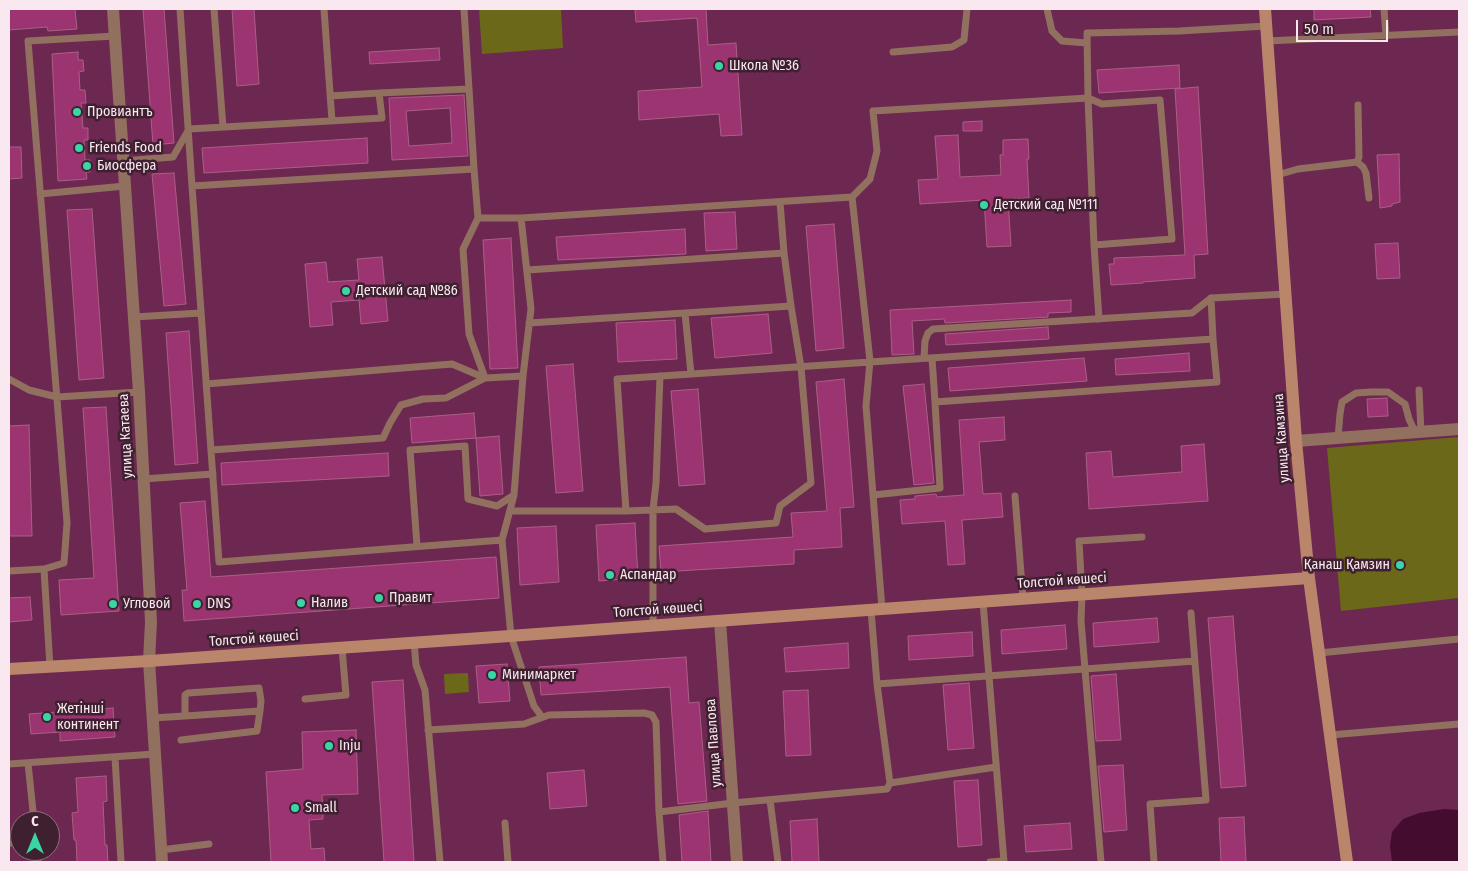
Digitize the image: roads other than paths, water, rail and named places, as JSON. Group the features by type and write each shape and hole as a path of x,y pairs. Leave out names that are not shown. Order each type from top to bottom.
{"main road":[{"name":"улица Камзина","path":"1265,9 1296,441 1309,578 1347,862"},
{"name":"Толстой көшесі","path":"9,669 342,648 1309,578"}],"street":[{"name":"улица Катаева","path":"113,9 139,392 151,622 148,661 162,856"},
{"path":"1296,441 1459,429"},
{"name":"улица Павлова","path":"720,621 738,862"}],"lane":[{"path":"180,9 219,562 502,540"},
{"path":"214,9 224,127"},
{"path":"324,9 332,121"},
{"path":"464,9 478,218 463,249 469,334 484,378"},
{"path":"893,52 952,47 964,40 967,9"},
{"path":"1047,9 1052,31 1062,41 1087,43"},
{"path":"1384,9 1386,36"},
{"path":"1099,318 1094,245 1087,33 1179,31 1266,26"},
{"path":"1267,40 1459,32"},
{"path":"9,571 44,569 64,563 67,523 28,41 115,36"},
{"path":"330,96 469,89"},
{"path":"189,129 382,118 379,93"},
{"path":"478,218 521,218 852,197 870,179 877,151 873,111 1088,98 1102,104 1160,100 1172,239 1094,245"},
{"path":"1357,162 1359,157 1358,105"},
{"path":"123,161 173,157 189,129"},
{"path":"1277,175 1298,169 1357,162"},
{"path":"1357,162 1366,173 1369,198"},
{"path":"192,186 474,169"},
{"path":"40,194 125,186"},
{"path":"659,812 733,803 887,789 890,783 877,684 872,495 866,406 870,361 852,197"},
{"path":"510,511 676,509 705,529 776,523 780,506 811,484 801,367 784,253 780,202"},
{"path":"521,218 531,310 523,376 514,495 502,540 511,636 534,706 542,717"},
{"path":"527,270 784,253"},
{"path":"924,358 925,341 928,333 933,329 1192,313 1210,298 1286,294"},
{"path":"935,402 1217,382 1210,298"},
{"path":"529,323 791,306"},
{"path":"134,318 201,313"},
{"path":"686,313 691,374"},
{"path":"626,511 617,379 1214,339"},
{"path":"872,495 940,488 932,358"},
{"path":"206,384 452,364 484,378"},
{"path":"211,450 383,438 390,422 401,405 423,399 446,398 484,378 523,376"},
{"path":"653,626 653,510 656,483 660,376"},
{"path":"9,379 29,390 57,397 139,392"},
{"path":"1418,432 1419,390"},
{"path":"1338,438 1342,402 1356,394 1371,392 1388,392 1405,404 1409,419 1418,432"},
{"path":"417,546 410,450 465,446 468,499 497,506 514,495"},
{"path":"143,479 213,474"},
{"path":"1015,496 1023,599"},
{"path":"1101,862 1081,621 1082,595 1079,541 1142,537"},
{"path":"44,569 50,667"},
{"path":"983,602 1003,862 990,862"},
{"path":"1154,862 1150,804 1206,800 1191,613"},
{"path":"1319,653 1459,639"},
{"path":"414,642 416,665 425,690 440,862"},
{"path":"305,699 346,695 342,648"},
{"path":"877,684 1195,661"},
{"path":"181,740 257,731 261,701 259,688 188,693 185,695 185,716"},
{"path":"152,718 260,711"},
{"path":"428,730 524,724 549,714 644,713 652,715 656,722 662,862"},
{"path":"1330,735 1459,724"},
{"path":"9,764 155,754"},
{"path":"115,757 121,862"},
{"path":"28,763 33,811"},
{"path":"890,783 996,767"},
{"path":"770,800 778,862"},
{"path":"505,823 508,862"},
{"path":"162,856 209,844"}],"place":[{"name":"Школа №36","path":"719,66"},
{"name":"Провиантъ","path":"77,112"},
{"name":"Friends Food","path":"79,148"},
{"name":"Биосфера","path":"87,166"},
{"name":"Детский сад №111","path":"984,205"},
{"name":"Детский сад №86","path":"346,291"},
{"name":"Қанаш Қамзин","path":"1400,565"},
{"name":"Аспандар","path":"610,575"},
{"name":"Правит","path":"379,598"},
{"name":"Налив","path":"301,603"},
{"name":"Угловой","path":"113,604"},
{"name":"DNS","path":"197,604"},
{"name":"Минимаркет","path":"492,675"},
{"name":"Жетінші континент","path":"47,717"},
{"name":"Inju","path":"329,746"},
{"name":"Small","path":"295,808"}]}
